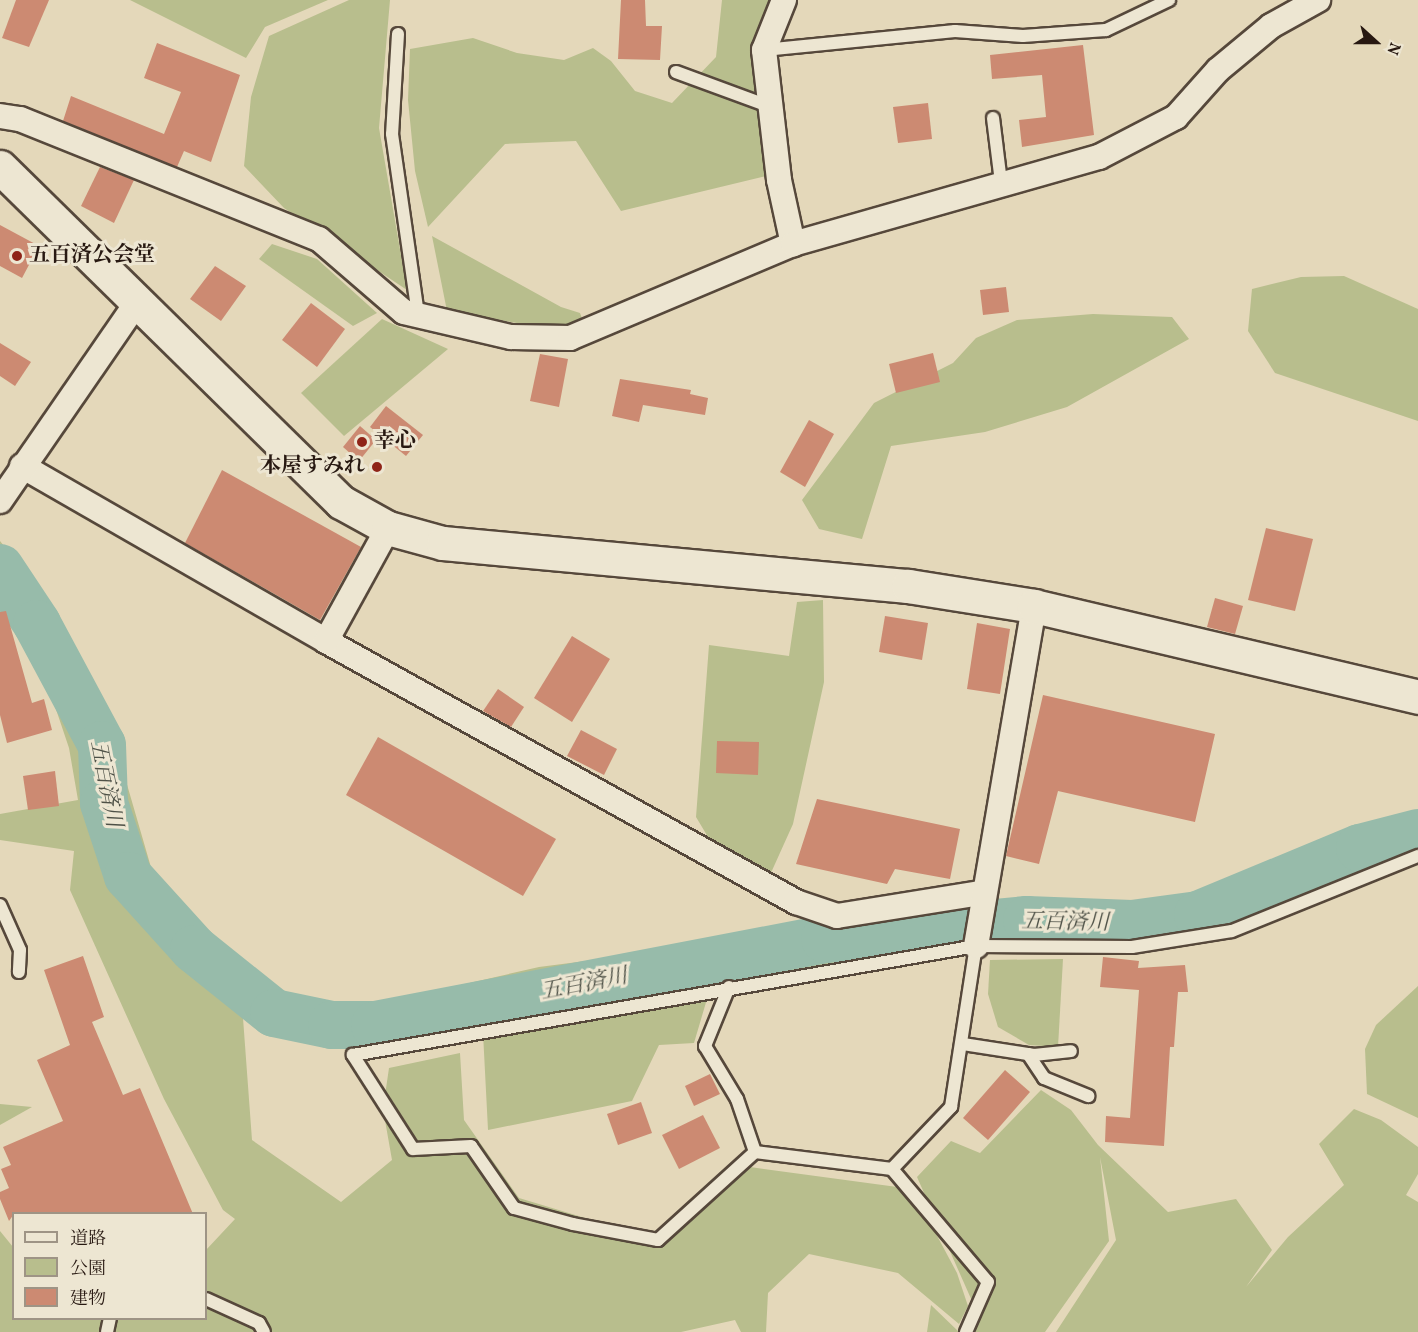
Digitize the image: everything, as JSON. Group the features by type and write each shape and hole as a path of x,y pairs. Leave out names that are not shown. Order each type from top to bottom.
{"street":[{"path":"784,0 764,50 793,244"},
{"path":"0,116 20,119 319,239 404,312 511,337 570,338 793,244 1000,182 1098,157 1146,135 1176,117 1218,70 1271,26 1318,0"},
{"path":"0,167 136,304 341,502 388,528 443,543 908,586 1034,606 1418,697"},
{"path":"0,501 136,304"},
{"path":"22,466 326,641 796,902 837,915 981,893"},
{"path":"326,641 388,528"},
{"path":"976,946 981,893 1034,606"}],"lane":[{"path":"764,50 955,31 1023,36 1106,30 1169,0"},
{"path":"398,34 392,134 418,315"},
{"path":"676,72 771,107"},
{"path":"993,118 1000,182"},
{"path":"966,1332 988,1282 892,1169 755,1152 658,1240 573,1224 514,1208 471,1146 413,1149 353,1055 729,987 976,946 1132,947 1232,931 1418,856"},
{"path":"0,905 20,950 20,972"},
{"path":"892,1169 951,1107 963,1044 976,946"},
{"path":"729,987 705,1046 737,1099 755,1152"},
{"path":"963,1044 1028,1054 1071,1051"},
{"path":"1028,1054 1044,1078 1088,1096"},
{"path":"207,1299 259,1323 264,1332"}],"green space":[{"path":"130,0 328,0 265,27 246,58"},
{"path":"349,0 390,0 379,128 407,290 284,208 244,166 251,97 269,36"},
{"path":"722,0 782,0 769,19 774,174 621,211 576,141 505,144 428,227 415,171 408,100 410,49 473,38 517,53 564,60 593,48 611,61 635,91 672,103 716,57"},
{"path":"432,236 561,307 580,313 584,324 546,328 447,311"},
{"path":"272,244 317,259 377,313 353,326 259,259"},
{"path":"1344,276 1418,309 1418,421 1275,373 1248,331 1252,289 1301,277"},
{"path":"1093,314 1172,317 1189,339 1067,407 985,432 891,446 862,539 819,529 802,500 874,403 953,363 976,338 1017,320"},
{"path":"382,319 448,349 344,436 301,393"},
{"path":"0,541 29,577 106,712 157,888 210,948 295,1004 373,1005 539,967 964,912 1135,910 1218,897 1324,848 1418,822 1418,849 1393,854 1245,925 1162,942 1041,939 844,963 707,999 694,1043 659,1045 632,1101 488,1130 483,1033 557,1021 361,1045 243,1018 252,1140 341,1202 392,1160 383,1109 389,1068 460,1053 464,1120 519,1198 658,1240 750,1167 912,1189 957,1273 968,1306 959,1324 898,1273 809,1254 768,1293 766,1332 741,1332 735,1320 681,1332 0,1332 0,1231 12,1246 12,1320 207,1320 207,1249 235,1219 223,1210 164,1099 70,890 74,851 0,840 0,814 78,800 69,748 24,614 94,739 104,780 105,750 24,611 0,589"},
{"path":"823,600 824,682 793,824 770,875 708,837 696,817 709,645 789,656 797,602"},
{"path":"1063,959 1058,1047 1029,1045 998,1027 988,994 990,960"},
{"path":"1418,986 1418,1118 1367,1094 1365,1049 1376,1025"},
{"path":"1041,1090 1071,1110 1098,1145 1168,1212 1236,1199 1272,1250 1246,1287 1288,1237 1344,1185 1319,1144 1354,1109 1381,1120 1418,1147 1418,1174 1406,1195 1418,1202 1418,1332 1056,1332 1116,1240 1100,1157 1109,1241 1045,1332 961,1332 972,1301 917,1177 951,1141 980,1153"},
{"path":"0,1104 32,1107 0,1125"},
{"path":"931,1305 959,1332 927,1332"}],"building":[{"path":"16,0 49,0 29,47 2,38"},
{"path":"621,0 645,0 646,26 662,26 660,60 618,59"},
{"path":"157,43 240,75 211,162 184,151 177,167 63,121 71,96 164,134 181,92 144,78"},
{"path":"1083,45 1094,135 1022,147 1019,120 1046,117 1042,75 992,79 990,55"},
{"path":"928,103 932,139 898,143 893,107"},
{"path":"100,167 134,180 114,223 81,206"},
{"name":"五百済公会堂","path":"0,225 39,246 22,278 0,266"},
{"path":"215,266 246,286 221,321 190,299"},
{"path":"1006,287 1009,312 983,315 980,290"},
{"path":"311,303 345,329 317,367 282,340"},
{"path":"0,343 31,362 15,386 0,376"},
{"path":"933,353 940,382 896,393 889,364"},
{"path":"540,354 568,359 559,407 530,401"},
{"path":"620,379 691,390 690,394 708,398 705,415 643,405 639,422 612,416"},
{"path":"386,406 423,435 406,456 370,427"},
{"path":"809,420 834,434 805,487 780,472"},
{"path":"360,426 376,440 359,461 343,447"},
{"path":"222,470 361,547 320,620 185,543"},
{"path":"1266,528 1313,539 1295,611 1248,600"},
{"path":"1215,598 1243,606 1235,634 1207,627"},
{"path":"6,611 32,703 44,699 52,730 7,743 0,715 0,612"},
{"path":"885,616 928,623 922,660 879,652"},
{"path":"977,623 1010,629 1000,694 967,689"},
{"path":"572,636 610,659 572,722 534,698"},
{"path":"498,689 524,707 511,727 483,711"},
{"path":"1043,695 1215,734 1195,822 1058,791 1039,864 1006,856"},
{"path":"581,730 617,749 604,775 567,756"},
{"path":"378,737 556,839 523,896 346,795"},
{"path":"717,741 759,742 758,775 716,773"},
{"path":"55,771 59,806 28,810 23,776"},
{"path":"817,799 960,829 950,879 895,869 887,884 796,864"},
{"path":"83,956 104,1017 92,1022 123,1095 140,1088 192,1212 12,1212 9,1221 0,1199 0,1192 9,1188 1,1169 11,1165 3,1147 63,1121 37,1060 70,1045 44,970"},
{"path":"1103,957 1139,961 1138,968 1185,965 1188,992 1178,992 1174,1047 1170,1047 1164,1146 1105,1142 1106,1116 1130,1118 1139,990 1100,987"},
{"path":"1005,1070 1030,1092 988,1140 963,1118"},
{"path":"710,1074 720,1094 694,1106 685,1086"},
{"path":"641,1102 652,1133 618,1145 607,1114"},
{"path":"703,1115 720,1148 679,1169 662,1135"}],"waterway":[{"name":"五百済川","path":"0,568 37,624 102,745 104,803 128,876 194,949 274,1013 332,1025 375,1025 825,939 1027,920 1132,924 1198,915 1360,848 1418,833"}],"place":[{"name":"五百済公会堂","path":"17,256"},
{"name":"幸心","path":"362,442"},
{"name":"本屋すみれ","path":"377,467"}]}
